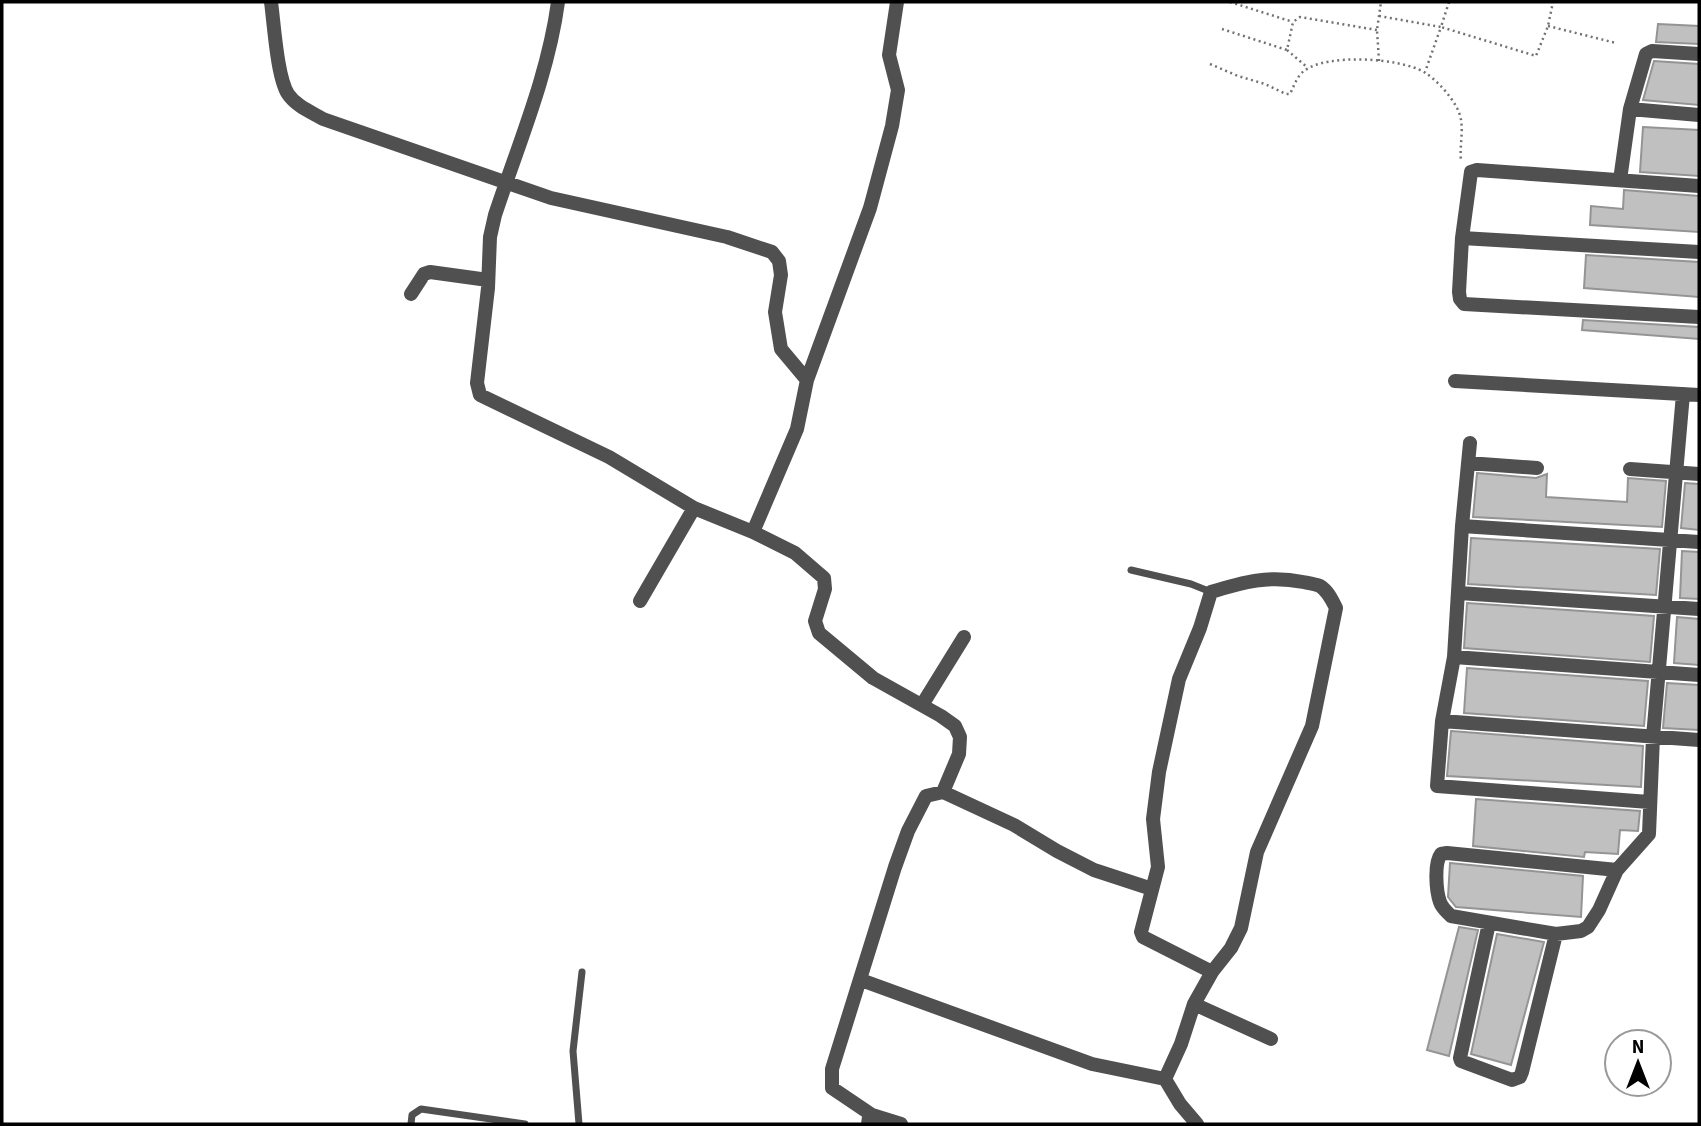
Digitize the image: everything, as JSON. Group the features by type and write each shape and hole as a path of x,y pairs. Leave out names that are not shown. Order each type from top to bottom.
{"street":[{"path":"271,2 282,81 287,93 300,106 323,119 551,198 727,237 772,252 779,261 781,275 775,312 781,349 807,380"},
{"path":"558,2 543,73 490,236 477,383 480,395 609,457 694,508 753,532 796,554 824,578 825,589 815,621 819,633 873,678 955,726 960,737 959,754 943,792"},
{"path":"753,532 797,429 807,380 870,208 898,90 889,55 897,2"},
{"path":"1620,180 1630,109 1646,54 1652,51 1699,54"},
{"path":"1630,109 1699,115"},
{"path":"1699,186 1477,170 1469,176 1459,292 1464,304 1699,317"},
{"path":"1462,238 1699,252"},
{"path":"411,294 424,275 430,272 488,280"},
{"path":"1455,381 1699,395"},
{"path":"1617,870 1441,854 1437,859 1438,894 1444,909 1451,916 1556,934 1581,931 1588,927 1606,897 1617,870 1646,840 1651,823 1649,802 1653,737 1683,394"},
{"path":"1470,443 1454,657 1442,721 1436,784 1439,788 1649,802"},
{"path":"1468,463 1537,468"},
{"path":"1630,469 1699,474"},
{"path":"640,601 694,508"},
{"path":"1462,526 1699,542"},
{"path":"1165,1079 1181,1044 1194,1004 1241,928 1258,852 1312,726 1336,608 1330,596 1320,586 1284,579 1249,580 1210,592 1200,628 1179,679 1159,772 1153,819 1158,867 1142,925 1143,937 1212,972"},
{"path":"1459,593 1699,609"},
{"path":"922,705 964,637"},
{"path":"1454,657 1699,675"},
{"path":"1442,721 1699,740"},
{"path":"901,1124 870,1119 832,1088 831,1081 832,1069 908,831 926,796 943,792 1014,825 1094,870 1152,889"},
{"path":"1489,923 1460,1058 1461,1061 1513,1080 1520,1077 1522,1072 1556,934"},
{"path":"861,980 1092,1064 1165,1079 1180,1104 1197,1124"},
{"path":"1194,1004 1271,1039"}],"lane":[{"path":"1131,570 1191,584 1210,592"},
{"path":"579,1124 573,1051 582,972"},
{"path":"411,1124 412,1115 421,1109 525,1124"}],"path":[{"path":"1230,2 1293,22"},
{"path":"1379,61 1377,30 1381,2"},
{"path":"1425,72 1449,2"},
{"path":"1379,16 1441,27 1536,56 1548,26 1553,2"},
{"path":"1287,50 1293,22 1300,17 1377,30"},
{"path":"1548,26 1616,43"},
{"path":"1223,29 1287,50 1308,68"},
{"path":"1210,64 1286,94 1290,94 1301,73 1329,62 1394,61 1425,72 1447,93 1458,109 1463,125 1460,152 1462,165 1469,176"}],"building":[{"path":"1658,24 1699,26 1699,44 1656,42"},
{"path":"1654,61 1699,64 1699,105 1643,100"},
{"path":"1643,127 1699,130 1699,176 1640,172"},
{"path":"1624,190 1699,196 1699,232 1590,225 1591,206 1623,209"},
{"path":"1586,255 1699,262 1699,297 1584,288"},
{"path":"1583,320 1699,327 1699,339 1582,330"},
{"path":"1477,473 1536,478 1547,474 1546,497 1627,502 1628,478 1666,481 1662,527 1473,517"},
{"path":"1685,483 1699,484 1699,530 1681,528"},
{"path":"1471,538 1660,549 1656,595 1468,584"},
{"path":"1682,551 1699,552 1699,599 1680,598"},
{"path":"1467,603 1654,616 1650,662 1464,648"},
{"path":"1677,617 1699,619 1699,665 1674,663"},
{"path":"1467,668 1648,681 1644,726 1464,713"},
{"path":"1667,683 1699,685 1699,730 1663,728"},
{"path":"1451,731 1643,746 1641,787 1447,776"},
{"path":"1476,799 1640,811 1638,831 1620,830 1618,854 1585,852 1584,857 1473,846"},
{"path":"1450,863 1583,876 1581,917 1456,907 1448,897"},
{"path":"1459,927 1478,930 1449,1056 1427,1050"},
{"path":"1497,934 1544,942 1511,1065 1471,1054"}]}
